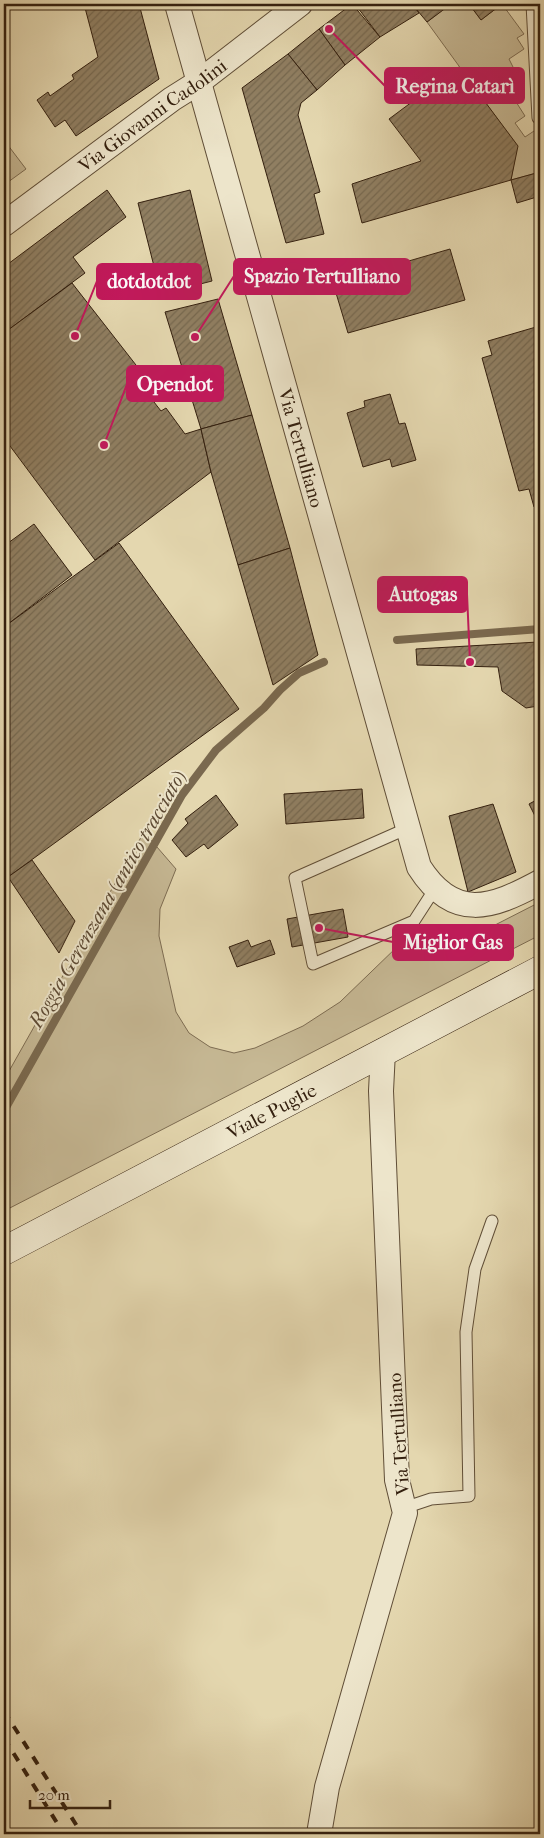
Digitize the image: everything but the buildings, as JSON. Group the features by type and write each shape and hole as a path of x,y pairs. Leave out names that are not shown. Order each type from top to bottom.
{"main road":[{"name":"Viale Puglie","path":"4,1251 540,970"}],"street":[{"name":"Via Tertulliano","path":"177,4 419,867 428,880 436,887"},
{"name":"Via Giovanni Cadolini","path":"4,224 172,99 199,82 300,4"},
{"path":"436,887 463,905 480,906 518,894 540,882"},
{"name":"Via Tertulliano","path":"319,1834 327,1787 404,1522 404,1508 397,1480 381,1092 383,1052"}],"lane":[{"path":"532,4 538,118 540,116"},
{"path":"408,828 295,878 313,964 414,921 436,887"},
{"path":"404,1508 431,1499 469,1496 466,1332 475,1269 492,1221"}],"shaded area":[{"path":"451,4 469,4 481,20 502,4 524,34 517,38 524,49 509,59 514,69 508,74 517,89 511,94 525,116 515,123 525,137 540,127 540,172 511,180 517,146 427,22"},
{"path":"4,140 26,169 4,185"},
{"path":"144,832 176,869 160,909 159,936 176,1012 189,1033 210,1047 234,1053 255,1048 303,1026 340,1002 400,944 454,946 540,902 540,935 4,1211 4,1080"}],"waterway":[{"name":"Roggia Gerenzana (antico tracciato)","path":"397,640 540,629"},
{"name":"Roggia Gerenzana (antico tracciato)","path":"4,1111 182,795 216,750 264,708 280,690 299,673 324,662"}],"railway":[{"path":"4,1711 82,1834"},
{"path":"4,1738 64,1834"}],"place":[{"name":"Regina Catarì","path":"329,29"},
{"name":"dotdotdot","path":"75,336"},
{"name":"Spazio Tertulliano","path":"195,337"},
{"name":"Opendot","path":"104,445"},
{"name":"Autogas","path":"470,662"},
{"name":"Miglior Gas","path":"319,928"}]}
